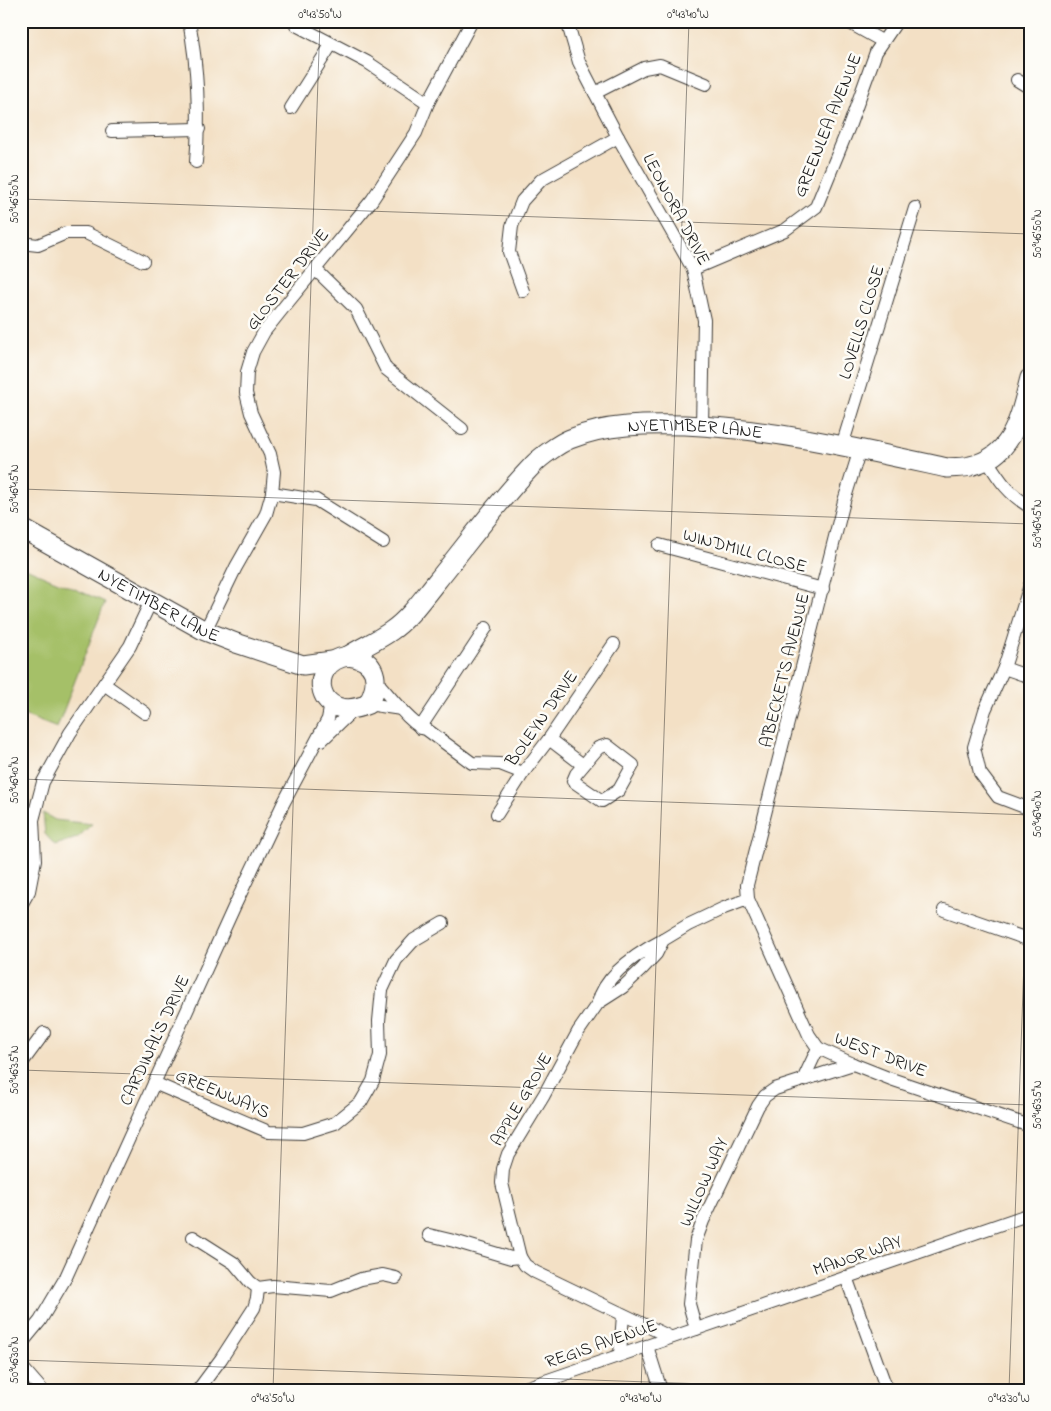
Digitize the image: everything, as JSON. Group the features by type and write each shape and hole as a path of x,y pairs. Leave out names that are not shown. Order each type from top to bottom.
{"street":[{"path":"189,21 198,84 199,129 196,162"},
{"name":"GLOSTER DRIVE","path":"205,631 236,567 266,514 272,493 274,472 270,454 251,414 246,393 248,372 254,352 264,332 372,200 416,133 428,103 472,21"},
{"name":"LEONORA DRIVE","path":"567,21 580,62 595,93 693,269 704,320 702,426"},
{"path":"846,21 882,41"},
{"name":"GREENLEA AVENUE","path":"693,269 785,230 816,207 850,124 876,52 897,21"},
{"path":"296,25 367,62 428,103"},
{"path":"291,108 331,44"},
{"path":"595,93 644,68 660,65 706,84"},
{"path":"1017,80 1030,88"},
{"path":"112,131 199,129"},
{"path":"523,291 509,252 512,226 522,201 541,180 618,137"},
{"name":"LOVELLS CLOSE","path":"842,446 915,208"},
{"path":"21,244 38,245 66,233 86,233 143,261"},
{"path":"316,270 356,309 386,369 462,429"},
{"name":"NYETIMBER LANE","path":"375,676 376,657 390,632 422,600 534,463 568,439 601,429 628,426 653,424 702,426 799,438 946,468 970,466 986,460 999,452 1012,435 1020,416 1030,378"},
{"name":"A'BECKET'S AVENUE","path":"748,899 747,885 844,501 860,449"},
{"path":"986,460 1014,497 1030,507"},
{"path":"272,493 316,500 383,542"},
{"name":"NYETIMBER LANE","path":"21,528 205,631 236,644 303,665 322,682"},
{"name":"WINDMILL CLOSE","path":"659,544 823,589"},
{"path":"1030,585 1004,668 985,710 974,747 980,773 998,796 1030,809"},
{"path":"21,905 29,891 35,860 33,820 43,782 70,732 130,646 151,601"},
{"path":"420,728 486,628"},
{"name":"NYETIMBER LANE","path":"303,665 340,658 390,632"},
{"name":"BOLEYN DRIVE","path":"497,814 523,773 549,739 614,644"},
{"path":"401,709 338,708 331,703 322,690 323,674 340,658 356,657 364,660 401,709 420,728 426,729 472,763 500,764 523,773"},
{"path":"1004,668 1030,677"},
{"path":"360,707 375,689 375,676"},
{"path":"104,684 145,713"},
{"name":"CARDINAL'S DRIVE","path":"21,1344 40,1321 66,1277 283,804 328,719 331,703"},
{"name":"CARDINAL'S DRIVE","path":"314,746 360,707"},
{"path":"549,739 583,765"},
{"path":"607,745 616,750 633,765 619,790 602,801 574,781 576,774 583,765 598,748 607,745"},
{"name":"APPLE GROVE","path":"520,1257 502,1183 503,1169 508,1154 544,1095 578,1032 598,1004 623,987 642,970 656,954 663,940 688,925 748,899"},
{"name":"WEST DRIVE","path":"748,899 809,1035 818,1048 891,1079 1030,1126"},
{"path":"944,910 1030,940"},
{"name":"GREENWAYS","path":"154,1083 269,1132 303,1133 335,1123 361,1102 373,1081 380,1055 379,1021 382,990 396,960 414,940 443,923"},
{"path":"21,1064 44,1033"},
{"path":"803,1080 818,1048"},
{"name":"WILLOW WAY","path":"696,1329 689,1304 696,1240 702,1221 758,1106 765,1096 776,1090 853,1064"},
{"name":"MANOR WAY","path":"696,1329 1030,1214"},
{"path":"429,1235 511,1258 520,1257 525,1265 535,1272 670,1337"},
{"path":"193,1237 234,1263 250,1282 258,1288 272,1286 331,1291 361,1278 383,1275 396,1278"},
{"path":"846,1277 887,1390"},
{"path":"198,1390 221,1359 254,1308 258,1288"},
{"path":"620,1354 624,1315"},
{"name":"REGIS AVENUE","path":"519,1390 696,1329"},
{"path":"647,1346 661,1390"},
{"path":"21,1366 42,1390"}],"green space":[{"path":"21,566 105,602 57,728 21,714"},
{"path":"43,813 55,820 92,824 77,838 55,845 45,834"},
{"path":"21,817 24,817 26,826 28,853 26,871 21,888"}]}
